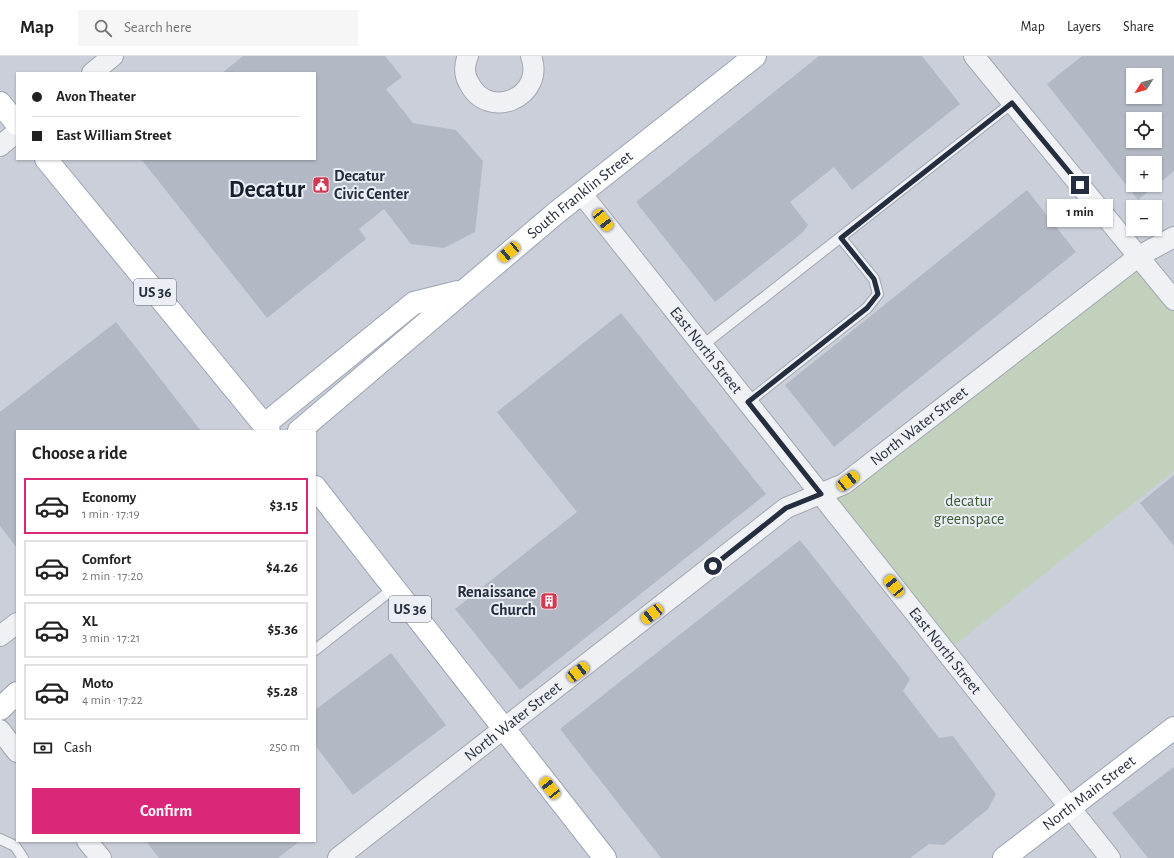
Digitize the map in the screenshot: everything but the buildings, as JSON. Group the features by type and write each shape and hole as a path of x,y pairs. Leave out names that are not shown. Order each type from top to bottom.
{"main road":[{"name":"South Franklin Street","path":"300,430 463,291 581,193 755,56"},
{"path":"0,103 16,123"},
{"name":"US 36","path":"47,160 263,429"},
{"path":"263,429 414,304 463,291"},
{"name":"US 36","path":"316,488 605,858"},
{"path":"0,709 16,694"},
{"name":"North Main Street","path":"1004,858 1174,728"}],"street":[{"path":"93,72 113,56"},
{"path":"465,61 469,84 476,94 493,102 505,102 522,94 530,84 533,72 531,56"},
{"path":"974,56 1174,300"},
{"path":"0,146 16,133"},
{"name":"East North Street","path":"581,193 1110,858"},
{"name":"North Water Street","path":"338,858 505,730 786,508 844,484 1139,256 1174,237"},
{"path":"0,636 16,624"},
{"path":"0,730 16,751"},
{"path":"88,842 101,858"}],"lane":[{"path":"703,345 1012,103"},
{"path":"748,402 867,308 878,294 874,279 841,238"},
{"path":"316,649 394,588"},
{"path":"0,839 18,843 23,858"}],"shaded area":[{"path":"0,56 1174,56 1174,858 0,858"}],"green space":[{"name":"decatur greenspace","path":"1139,256 1174,300 1174,471 947,651 821,494"}],"place":[{"name":"Decatur Civic Center","path":"321,185"},
{"name":"Renaissance Church","path":"549,601"}],"district":[{"name":"Decatur","path":"267,190"}],"route":[{"path":"713,566 786,508 821,494 748,402 867,308 878,294 874,279 841,238 1012,103 1080,185"}]}
